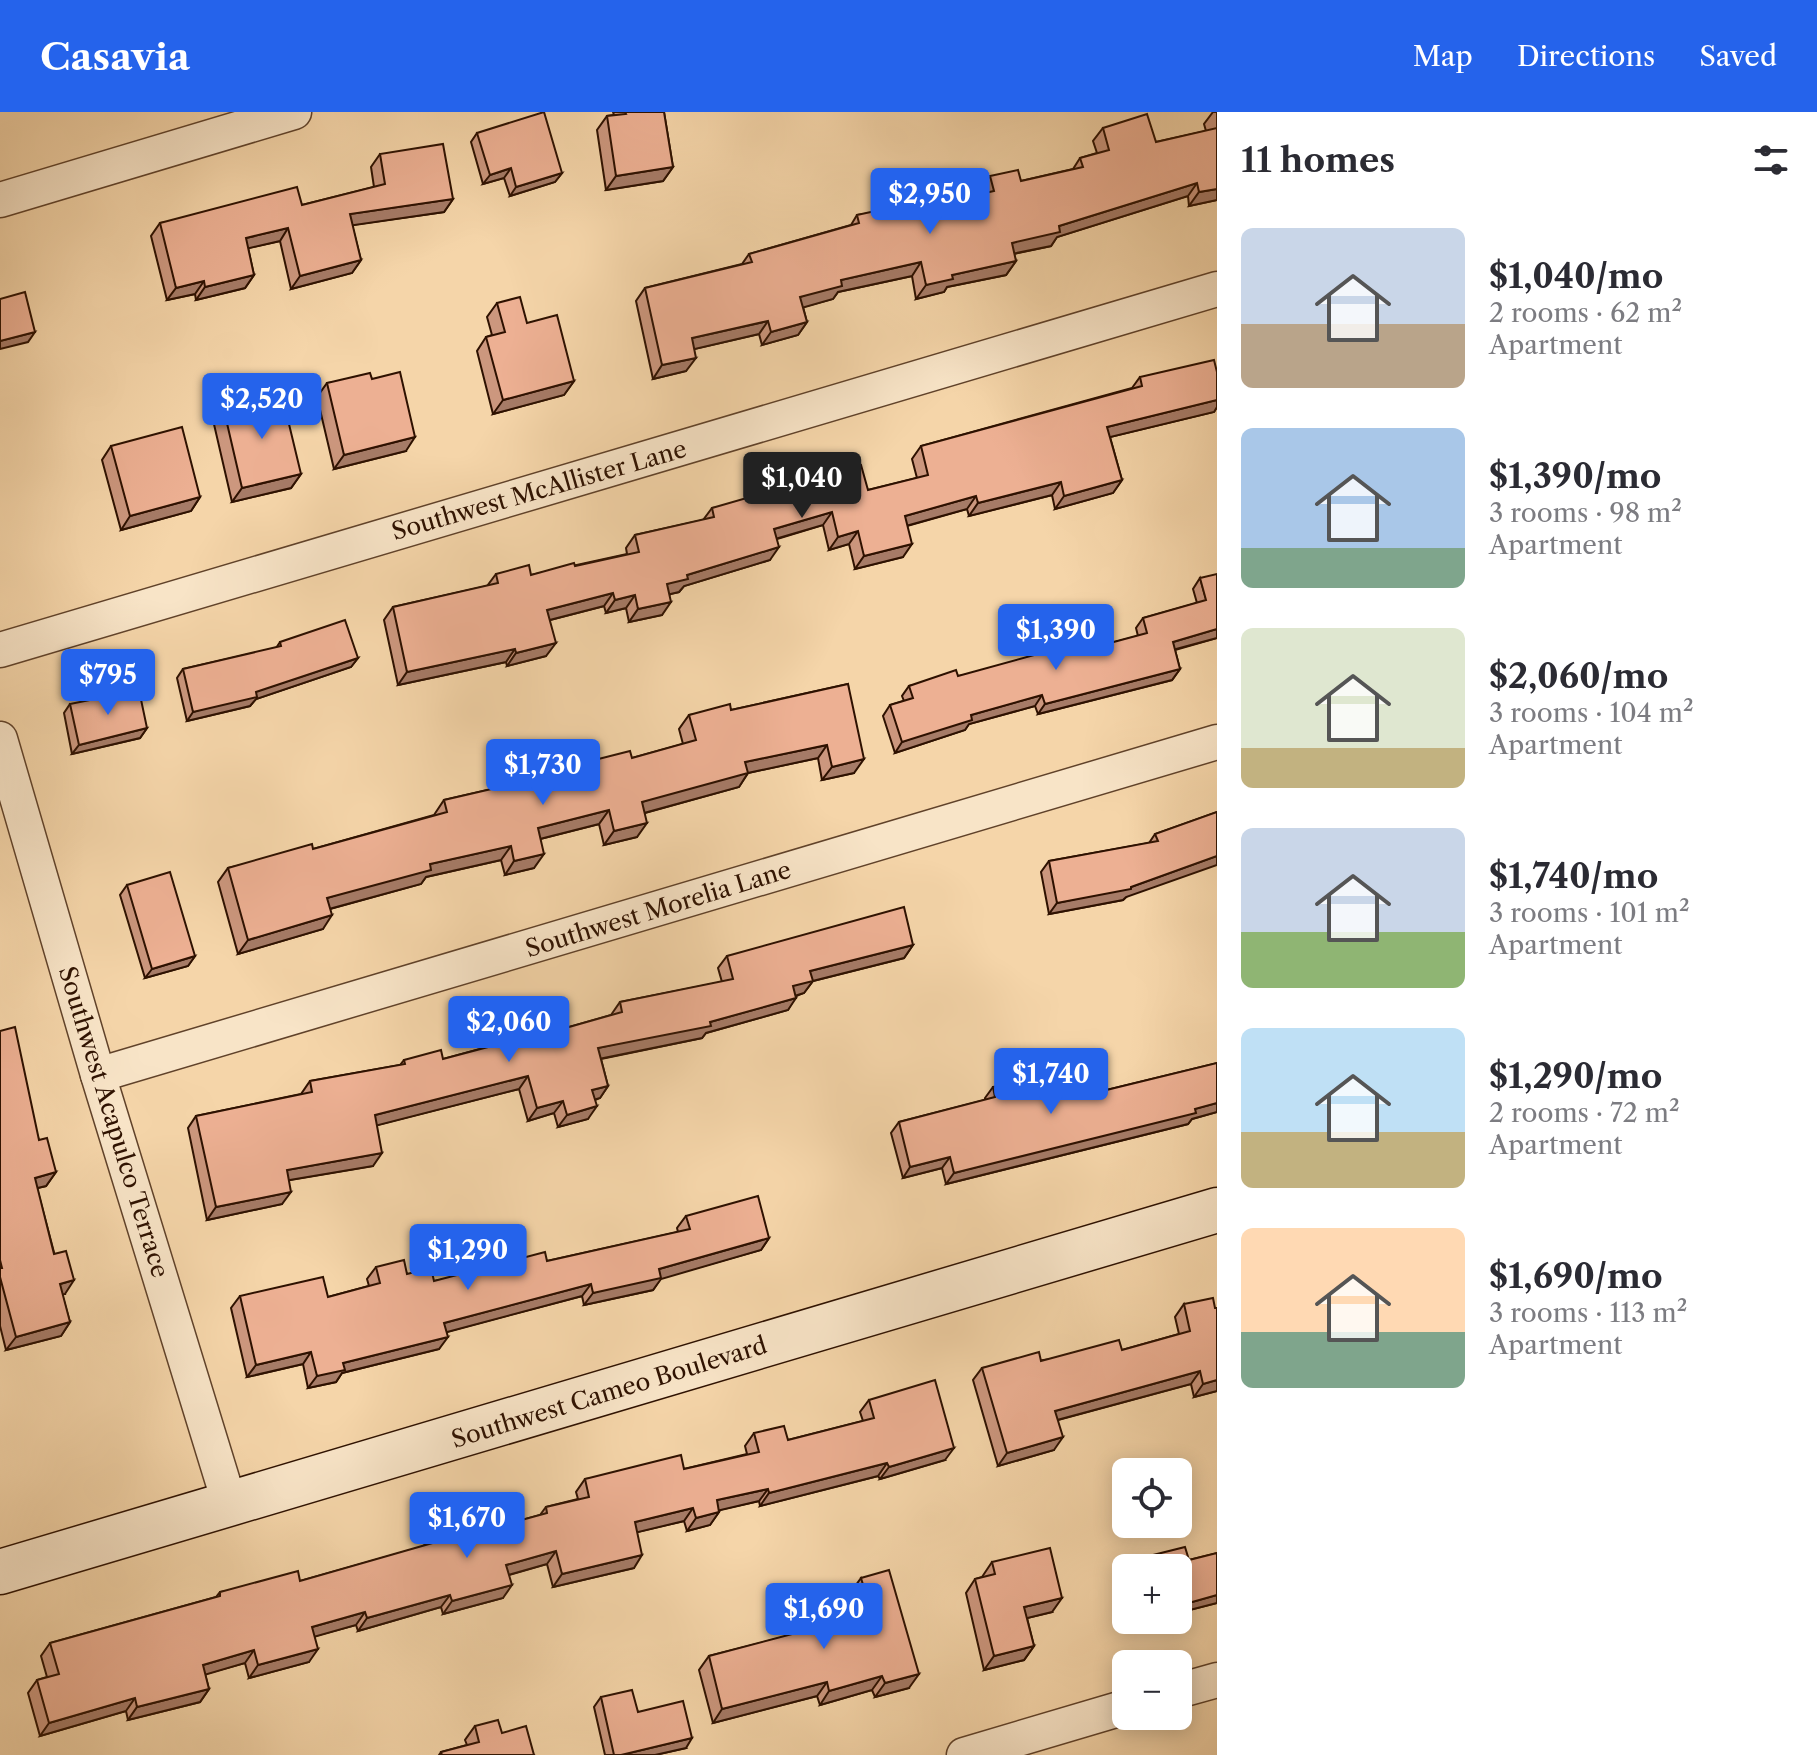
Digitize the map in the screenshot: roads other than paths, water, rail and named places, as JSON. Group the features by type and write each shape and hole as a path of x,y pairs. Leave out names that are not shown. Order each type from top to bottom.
{"street":[{"path":"0,200 294,112"},
{"name":"Southwest McAllister Lane","path":"0,650 1217,289"},
{"name":"Southwest Acapulco Terrace","path":"0,739 98,1075 230,1505"},
{"name":"Southwest Morelia Lane","path":"98,1075 1217,742"},
{"name":"Southwest Cameo Boulevard","path":"0,1572 1217,1210"},
{"path":"1192,1687 1217,1680"},
{"path":"964,1755 1112,1711"}]}
